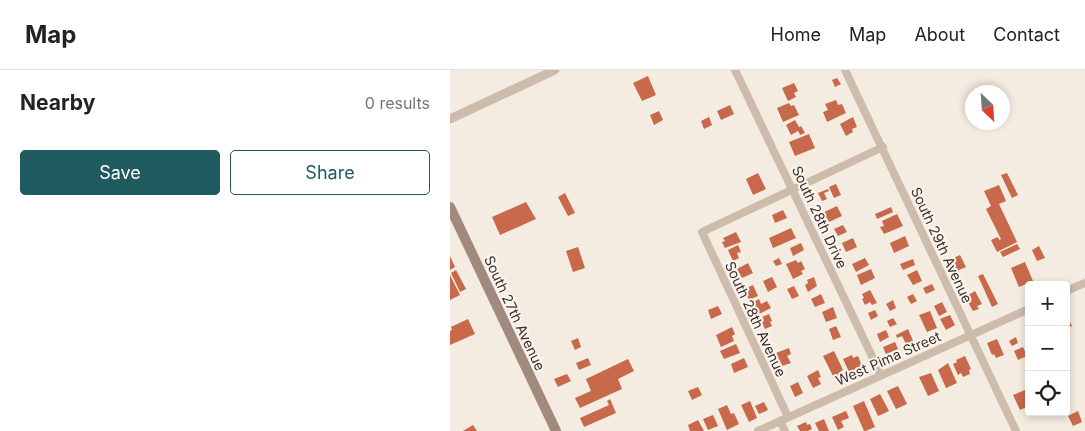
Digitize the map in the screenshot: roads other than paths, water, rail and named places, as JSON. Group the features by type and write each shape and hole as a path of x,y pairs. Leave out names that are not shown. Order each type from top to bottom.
{"main road":[{"name":"South 27th Avenue","path":"450,207 556,431"}],"street":[{"path":"450,119 555,70"},
{"name":"South 28th Drive","path":"735,70 881,375"},
{"name":"South 29th Avenue","path":"846,70 1016,431"},
{"path":"792,188 882,147"},
{"name":"South 28th Avenue","path":"785,431 784,419 702,232 792,188"},
{"path":"1070,290 1085,283"},
{"name":"West Pima Street","path":"758,431 1025,311"}]}
